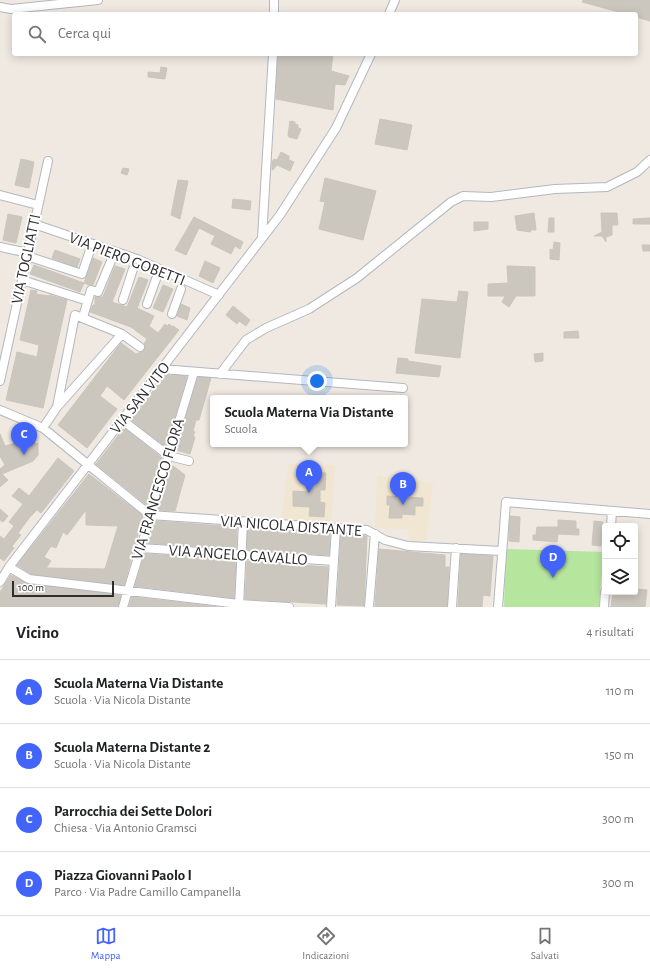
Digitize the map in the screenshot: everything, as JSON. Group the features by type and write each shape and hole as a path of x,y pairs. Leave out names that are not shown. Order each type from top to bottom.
{"street":[{"path":"0,8 11,9 98,0"},
{"path":"274,0 274,12"},
{"path":"390,12 395,0"},
{"path":"262,238 273,56"},
{"name":"VIA SAN VITO","path":"0,582 5,568 87,466 280,214 336,128 370,56"},
{"path":"220,374 246,340 266,328 309,309 357,278 451,202 463,196 491,197 554,188 607,187 637,172 650,160"},
{"name":"VIA TOGLIATTI","path":"0,381 48,161"},
{"path":"0,195 38,205"},
{"name":"VIA PIERO GOBETTI","path":"34,224 137,260 219,295"},
{"path":"0,247 82,274 89,253"},
{"path":"83,317 91,290 98,292 111,261"},
{"path":"123,300 134,269"},
{"path":"147,304 156,279"},
{"path":"22,280 88,300"},
{"path":"172,314 181,289"},
{"path":"57,407 75,314 122,334 140,347"},
{"path":"43,428 57,407 122,334"},
{"path":"162,369 403,388"},
{"name":"VIA FRANCESCO FLORA","path":"123,607 194,372"},
{"path":"0,410 43,428 87,466 150,515"},
{"path":"122,420 169,456 189,461"},
{"path":"498,607 501,551 506,502 650,514"},
{"path":"611,523 612,510"},
{"name":"VIA NICOLA DISTANTE","path":"150,515 367,530 384,540 408,546 501,551"},
{"path":"239,606 243,522"},
{"path":"331,607 336,528"},
{"path":"369,607 375,534"},
{"name":"VIA ANGELO CAVALLO","path":"141,548 334,561"},
{"path":"452,607 456,548"},
{"path":"5,568 29,579 239,606 289,607"},
{"path":"604,607 605,595"}],"shaded area":[{"path":"289,464 335,465 331,524 281,520"},
{"path":"377,476 433,483 426,543 410,545 408,529 375,528"}],"green space":[{"path":"506,549 602,552 602,574 599,607 504,607"}],"building":[{"path":"583,0 650,0 650,21 638,18 638,12 619,12 582,2"},
{"path":"278,56 333,56 331,71 349,76 345,85 335,84 333,110 276,99"},
{"path":"161,67 167,68 165,79 148,77 148,72 160,73"},
{"path":"380,119 412,125 407,150 375,144"},
{"path":"290,121 295,122 295,124 298,125 298,128 301,129 297,139 289,137 288,135"},
{"path":"281,152 289,156 289,160 294,162 290,171 277,165 273,170 272,169 272,162 274,159 277,160"},
{"path":"21,159 34,162 29,188 15,185"},
{"path":"123,168 129,169 127,175 121,173"},
{"path":"325,178 376,191 363,240 319,229 325,202 320,201"},
{"path":"178,180 188,181 180,219 171,215"},
{"path":"233,199 251,201 250,210 232,208"},
{"path":"534,213 536,230 530,230 531,232 517,230 515,216"},
{"path":"601,213 617,213 618,225 612,225 612,235 606,237 606,242 602,236 594,236 602,232"},
{"path":"8,214 22,217 16,243 3,240"},
{"path":"194,217 243,242 240,249 235,246 231,254 211,244 215,236 199,228 186,255 175,250"},
{"path":"549,218 554,218 554,232 548,232"},
{"path":"650,218 650,224 633,224 633,219"},
{"path":"474,222 488,222 488,229 474,231"},
{"path":"554,242 560,243 559,260 550,259 550,249 553,250"},
{"path":"642,245 650,245 650,251 643,251"},
{"path":"55,250 80,259 77,267 52,258"},
{"path":"93,258 102,262 93,285 89,285 84,283"},
{"path":"205,261 220,268 213,283 199,276"},
{"path":"34,265 84,283 80,292 30,274"},
{"path":"115,266 125,269 112,302 127,307 139,277 148,280 139,303 136,302 139,304 137,308 154,316 149,326 158,333 165,324 167,326 169,324 179,330 124,400 107,386 100,396 117,409 87,448 58,425 121,343 136,354 144,351 144,344 147,339 131,327 90,312 93,305 95,305 95,297 103,297"},
{"path":"507,266 535,267 535,296 516,296 509,307 502,302 505,296 488,296 488,284 508,283"},
{"path":"163,285 173,289 163,312 153,308"},
{"path":"31,290 37,291 36,294 49,295 67,300 43,408 6,400 17,352 37,357 39,345 20,340"},
{"path":"459,291 468,292 460,358 415,353 422,299 457,302"},
{"path":"181,304 190,308 187,320 177,316"},
{"path":"233,306 250,320 246,326 239,321 237,324 226,315"},
{"path":"578,331 579,338 564,338 564,332"},
{"path":"543,353 543,361 535,362 534,354"},
{"path":"398,358 441,366 439,377 396,373"},
{"path":"165,375 187,376 166,447 131,420"},
{"path":"198,377 211,378 199,420 196,420 193,431 195,432 193,436 195,437 190,454 176,450"},
{"path":"124,428 162,458 148,506 96,464"},
{"path":"0,434 5,446 16,443 14,438 26,435 27,440 34,439 35,444 38,443 38,455 33,461 2,474 8,480 0,487 0,469 5,465 0,456"},
{"path":"58,458 74,471 41,513 37,510 30,517 18,533 21,535 12,546 14,548 4,561 0,558 0,536 4,539 14,526 9,522 23,504 12,496 19,488 29,496"},
{"path":"172,465 185,475 175,511 158,510"},
{"path":"308,472 326,473 325,490 320,490 320,502 325,503 324,517 309,516 310,507 293,506 293,491 307,492"},
{"path":"89,474 143,516 124,585 31,574 17,565","holes":["86,510 86,525 118,526 105,569 46,568 51,561 44,557 51,546 56,548 63,532 67,535"]},
{"path":"387,496 423,498 423,506 415,506 415,515 402,514 402,518 389,518 390,505 387,505"},
{"path":"0,509 8,516 3,522 0,520"},
{"path":"510,516 520,517 519,542 509,541"},
{"path":"558,520 576,521 576,529 579,529 579,535 558,534 557,542 533,540 533,535 536,535 537,527 558,527"},
{"path":"155,521 237,527 236,549 148,543"},
{"path":"594,521 603,522 601,546 592,545"},
{"path":"248,527 330,533 329,555 247,550"},
{"path":"341,534 367,536 364,606 337,605"},
{"path":"379,549 445,555 445,567 449,567 447,607 375,607"},
{"path":"145,554 236,560 234,598 135,586"},
{"path":"461,554 493,556 490,596 483,595 482,607 458,607"},
{"path":"247,561 328,567 326,604 245,599"},
{"path":"11,575 28,584 121,595 118,607 0,607 0,592"},
{"path":"638,589 647,590 645,607 611,607 613,595 638,595"},
{"path":"132,597 218,607 129,607"}],"place":[{"name":"Parrocchia dei Sette Dolori","path":"24,455"},
{"name":"Scuola Materna Via Distante","path":"309,493"},
{"name":"Scuola Materna Distante 2","path":"403,505"},
{"name":"Piazza Giovanni Paolo I","path":"553,578"}]}
